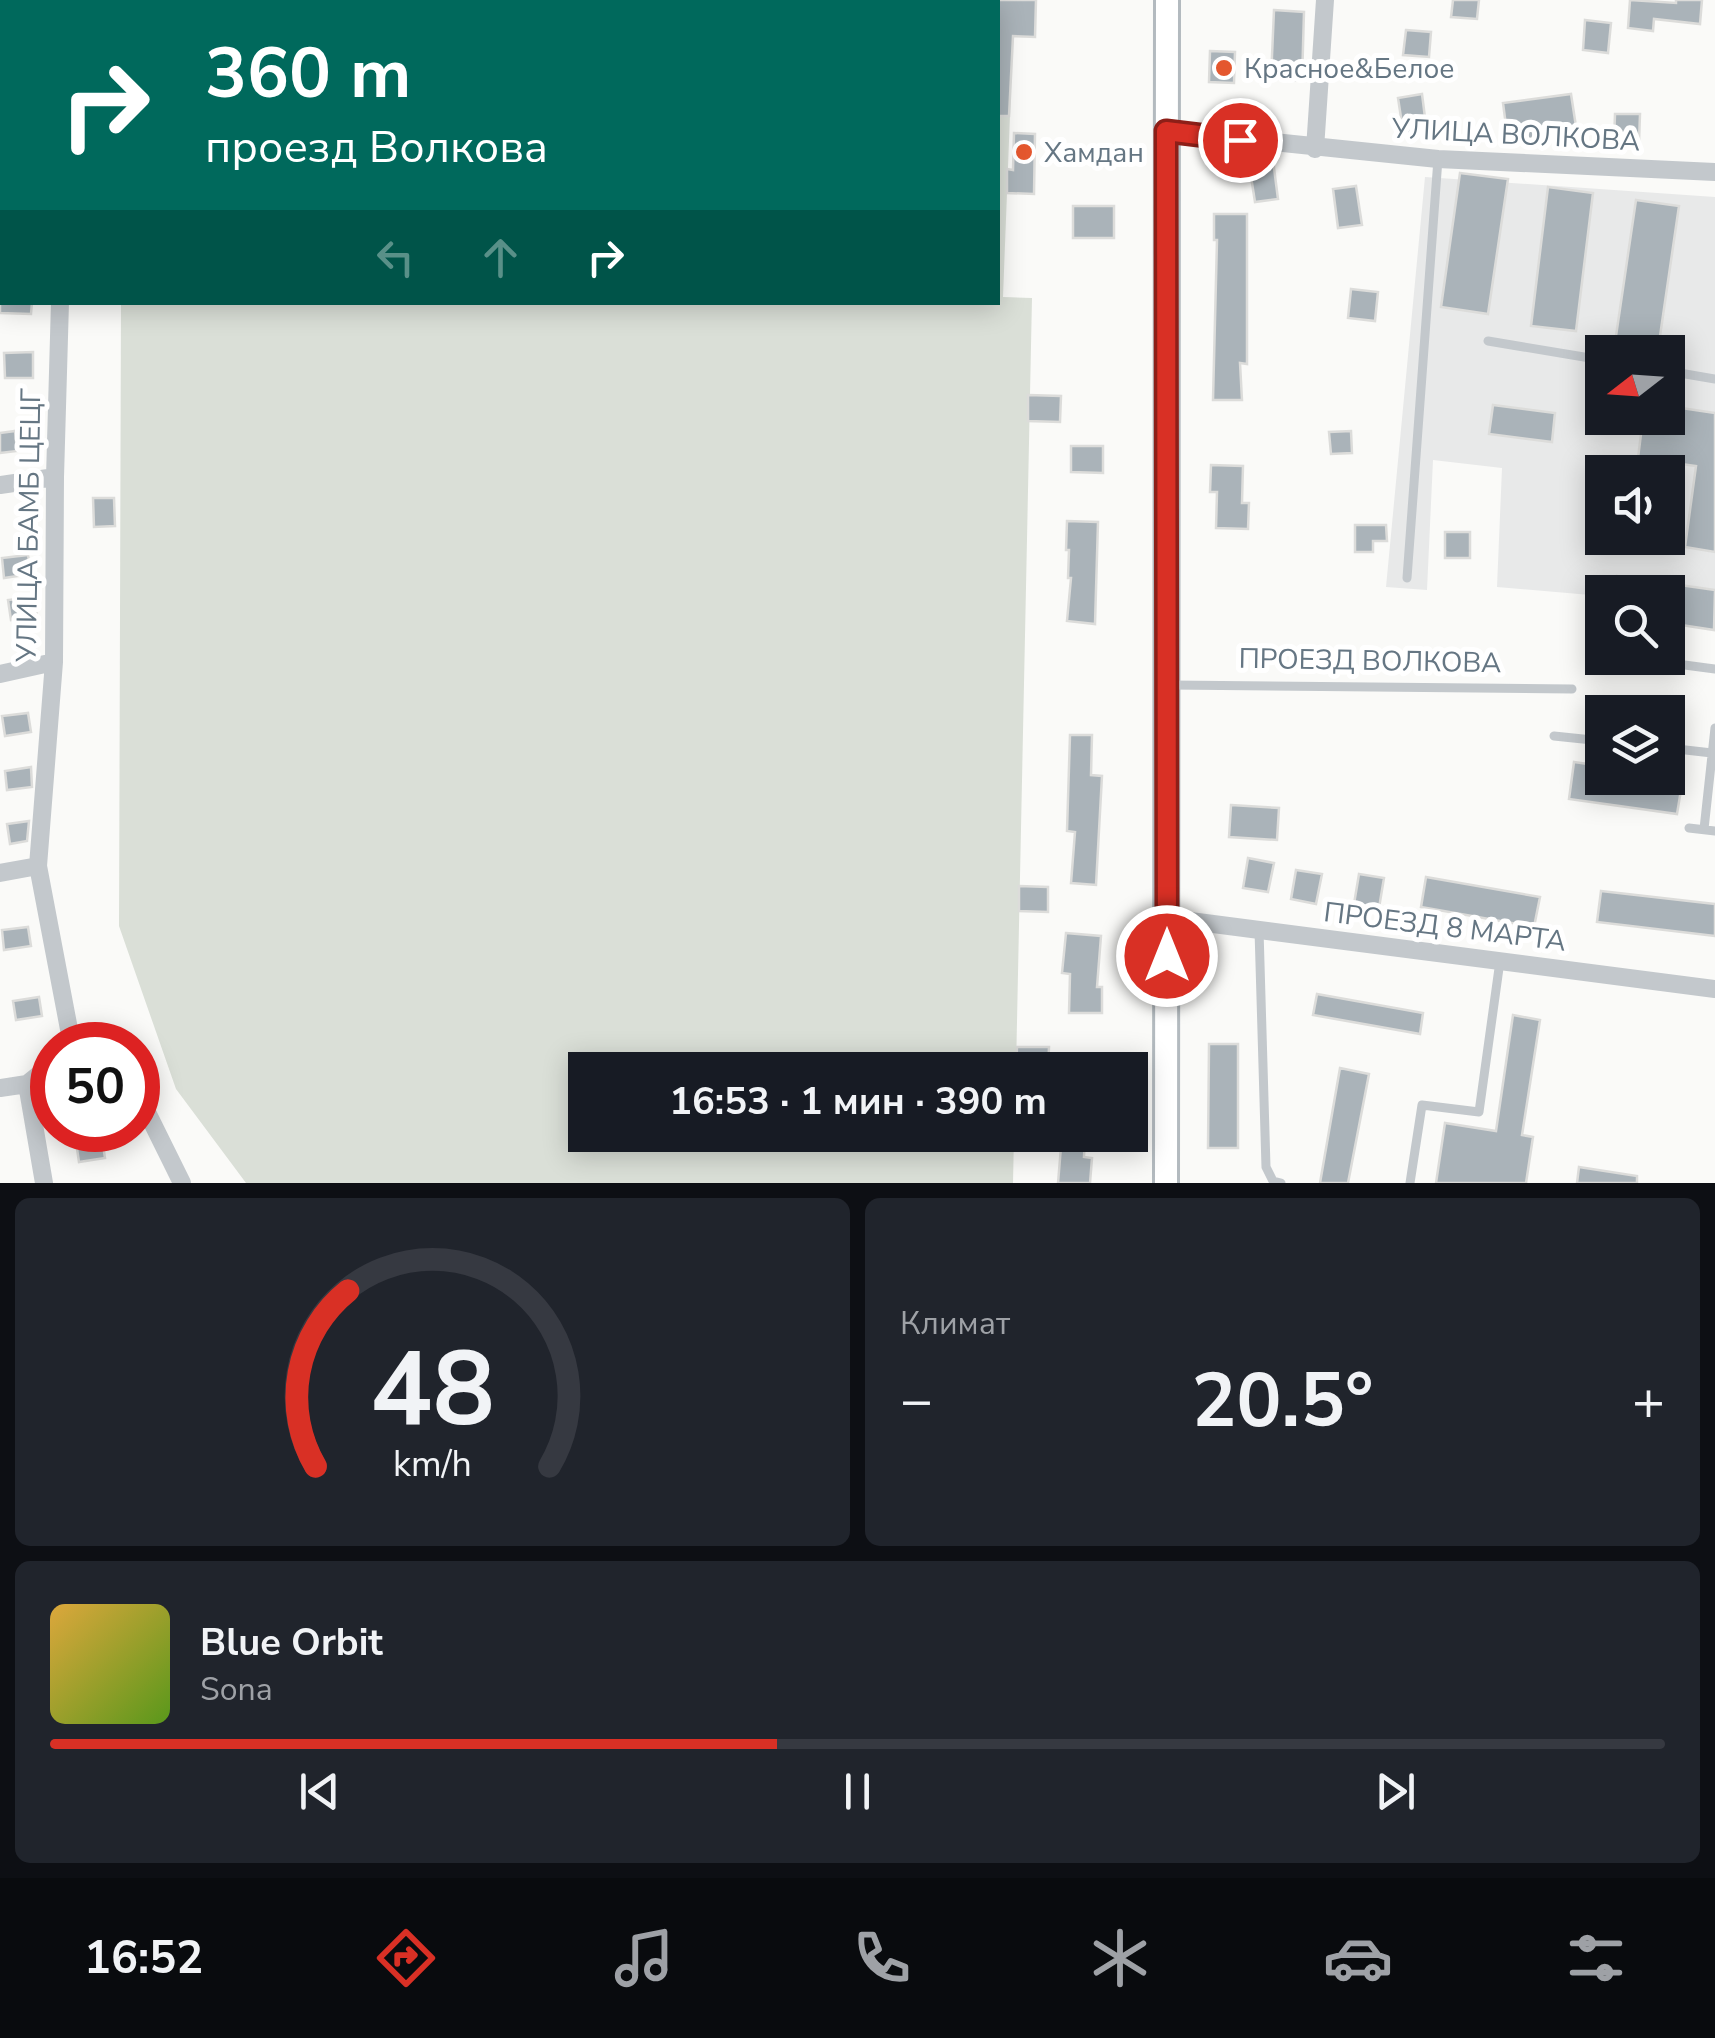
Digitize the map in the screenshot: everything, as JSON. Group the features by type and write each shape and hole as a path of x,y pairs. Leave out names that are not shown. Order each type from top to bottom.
{"main road":[{"path":"1166,1183 1167,0"}],"street":[{"path":"1166,131 1314,148 1326,0"},
{"name":"УЛИЦА ВОЛКОВА","path":"1314,148 1438,159 1715,172"},
{"name":"УЛИЦА БАМБ ЦЕЦГ","path":"60,305 54,477 54,662 38,866 68,1022"},
{"path":"0,484 54,477"},
{"path":"0,674 54,662"},
{"path":"0,873 38,866"},
{"name":"ПРОЕЗД 8 МАРТА","path":"1167,918 1715,989"},
{"path":"0,1088 30,1082"},
{"path":"27,1084 44,1183"},
{"path":"160,1138 182,1183"}],"lane":[{"path":"1406,578 1438,159"},
{"path":"1488,341 1585,357"},
{"path":"1685,374 1715,378"},
{"path":"1685,665 1715,669"},
{"name":"ПРОЕЗД ВОЛКОВА","path":"1168,686 1572,689"},
{"path":"1688,828 1709,830 1715,728"},
{"path":"1554,736 1585,739"},
{"path":"1685,750 1712,753"},
{"path":"1259,930 1266,1167 1273,1182 1281,1183"},
{"path":"1410,1183 1422,1105 1479,1112 1500,961"}],"shaded area":[{"path":"1000,0 1036,0 1035,37 1013,37 1003,297 1032,298 1016,1052 568,1052 568,1152 1014,1152 1013,1183 246,1183 176,1089 160,1043 160,1022 153,1022 119,926 121,305 1000,305"},
{"path":"1425,177 1715,197 1715,605 1685,602 1685,575 1585,575 1585,595 1497,587 1502,468 1433,460 1427,590 1386,587"}],"building":[{"path":"1000,0 1036,0 1035,37 1013,36 1009,116 1000,116"},
{"path":"1453,0 1479,0 1477,19 1451,17"},
{"path":"1630,0 1702,0 1700,24 1654,19 1653,31 1628,28"},
{"path":"1274,10 1304,12 1302,81 1271,79"},
{"path":"1585,20 1611,23 1608,53 1583,50"},
{"path":"1406,30 1431,32 1429,57 1403,55"},
{"path":"1210,51 1235,52 1234,83 1209,82"},
{"path":"1422,94 1427,133 1404,137 1398,98"},
{"path":"1571,94 1577,133 1508,141 1503,103"},
{"path":"1615,114 1640,114 1639,142 1614,142"},
{"name":"Хамдан","path":"1014,133 1035,134 1034,194 1007,193 1007,169 1013,170"},
{"path":"1273,160 1278,199 1255,202 1249,164"},
{"path":"1460,173 1508,179 1488,314 1441,307"},
{"path":"1356,186 1362,225 1338,228 1333,189"},
{"path":"1548,187 1593,193 1576,331 1531,326"},
{"path":"1636,200 1679,206 1660,335 1616,335"},
{"path":"1073,206 1114,206 1114,238 1073,238"},
{"path":"1214,214 1247,214 1247,364 1240,363 1242,400 1213,400 1217,240"},
{"path":"1351,289 1378,292 1375,321 1348,318"},
{"path":"0,305 32,305 31,314 0,313"},
{"path":"33,352 33,378 5,378 4,353"},
{"path":"1028,395 1061,396 1060,422 1028,421"},
{"path":"1493,405 1555,413 1552,442 1489,434"},
{"path":"1685,409 1715,413 1715,552 1685,547 1696,466 1685,464 1685,455 1638,455 1641,435 1685,435"},
{"path":"15,431 17,451 0,453 0,433"},
{"path":"1351,431 1352,453 1331,454 1329,432"},
{"path":"1071,446 1103,446 1103,473 1071,472"},
{"path":"1211,465 1243,466 1242,503 1249,503 1248,529 1216,528 1217,492 1210,492"},
{"path":"93,498 114,498 115,526 94,527"},
{"path":"1067,521 1098,522 1095,624 1067,621 1071,578 1066,550"},
{"path":"1355,525 1386,525 1387,541 1373,541 1373,552 1355,552"},
{"path":"1445,532 1470,532 1470,558 1445,558"},
{"path":"28,555 31,574 4,578 2,558"},
{"path":"1685,586 1715,590 1714,630 1685,626"},
{"path":"34,597 37,616 11,620 8,600"},
{"path":"28,713 31,732 5,736 2,716"},
{"path":"1070,735 1092,735 1091,775 1102,776 1096,885 1071,883 1075,832 1067,831"},
{"path":"1574,762 1585,764 1585,795 1680,795 1677,814 1569,799"},
{"path":"31,767 32,787 7,790 5,771"},
{"path":"1231,805 1279,808 1277,840 1229,837"},
{"path":"29,821 27,841 10,844 7,824"},
{"path":"1248,858 1274,863 1268,892 1243,888"},
{"path":"1296,870 1322,874 1316,904 1291,899"},
{"path":"1359,874 1384,878 1379,908 1354,904"},
{"path":"1426,877 1540,897 1534,927 1421,907"},
{"path":"1019,886 1048,887 1048,912 1019,911"},
{"path":"1601,891 1715,904 1715,936 1597,922"},
{"path":"28,927 31,946 4,950 2,930"},
{"path":"1066,933 1101,936 1097,987 1102,987 1102,1013 1069,1013 1070,974 1062,973"},
{"path":"1317,994 1423,1013 1420,1034 1313,1015"},
{"path":"39,997 42,1016 16,1020 13,1001"},
{"path":"1513,1015 1540,1020 1522,1135 1533,1137 1526,1183 1436,1183 1445,1123 1496,1131"},
{"path":"1209,1044 1238,1044 1238,1148 1208,1148"},
{"path":"1017,1047 1049,1047 1049,1052 1017,1052"},
{"path":"1340,1068 1369,1074 1348,1183 1320,1183"},
{"path":"78,1152 104,1152 105,1158 79,1162"},
{"path":"1061,1152 1084,1152 1084,1157 1092,1158 1090,1183 1058,1183"},
{"path":"1579,1167 1637,1176 1637,1183 1577,1183"}],"place":[{"name":"Красное&Белое","path":"1224,68"},
{"name":"Хамдан","path":"1024,152"}],"route":[{"path":"1167,956 1166,131 1240,140"}]}
